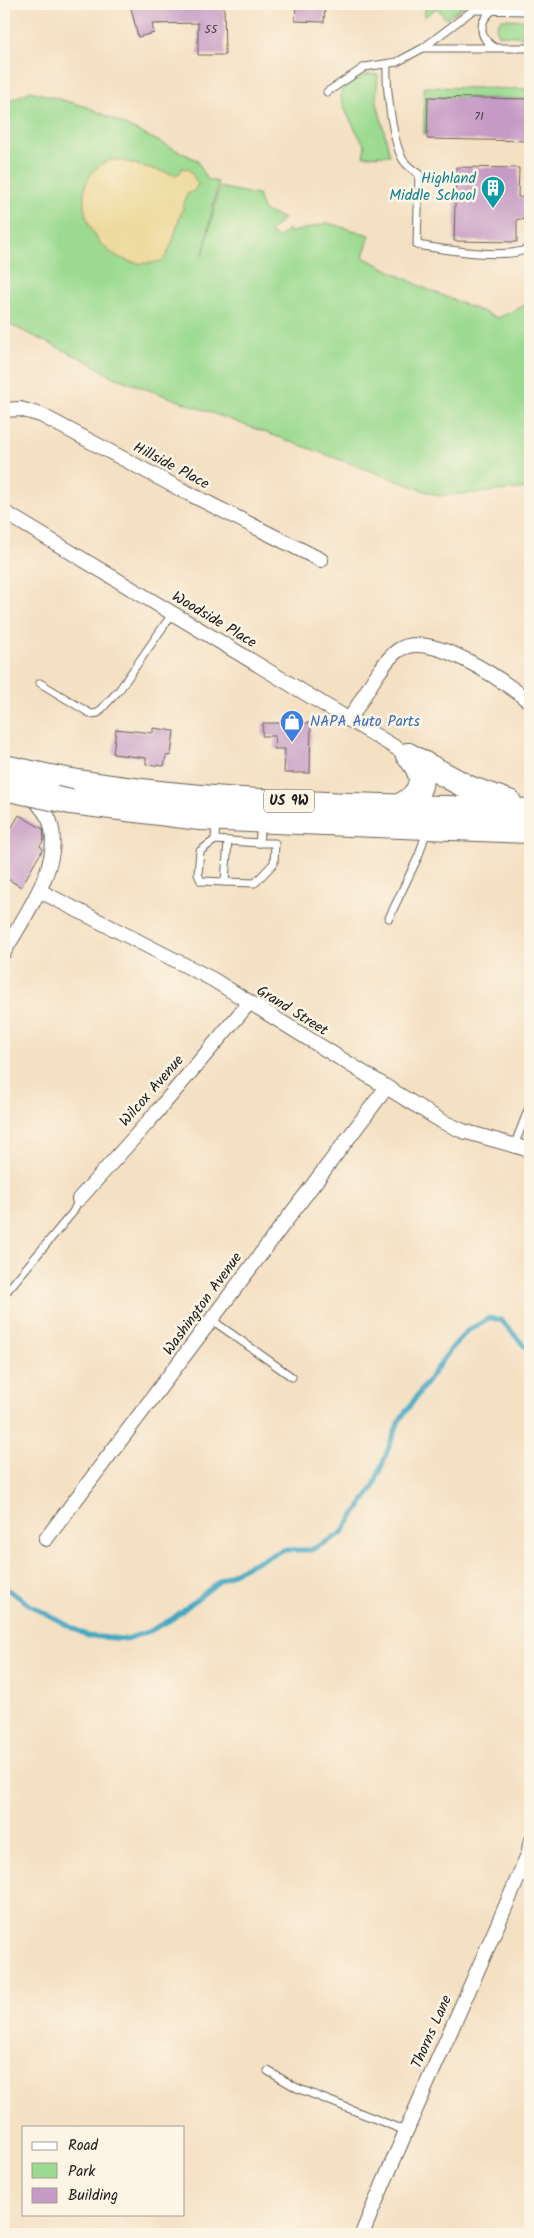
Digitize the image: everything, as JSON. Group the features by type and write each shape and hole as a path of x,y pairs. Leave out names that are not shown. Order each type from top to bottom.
{"highway":[{"path":"400,806 411,800 418,791 421,782 420,773 408,756"},
{"path":"408,756 488,796 530,807"},
{"name":"US 9W","path":"4,767 50,777 159,794 530,811"},
{"name":"US 9W","path":"4,788 71,802 157,814 216,829 260,832 428,827 530,831"}],"street":[{"name":"Hillside Place","path":"4,410 20,409 40,415 182,490 321,560"},
{"name":"Woodside Place","path":"4,512 408,756"},
{"path":"349,720 386,664 397,651 409,645 424,644 458,658 499,680 530,702"},
{"path":"4,758 51,824 52,851 40,891 4,952"},
{"name":"Grand Street","path":"40,891 212,979 386,1088 463,1131 530,1150"},
{"name":"Wilcox Avenue","path":"79,1199 149,1121 248,1003"},
{"name":"Washington Avenue","path":"46,1540 386,1088"},
{"name":"Thorns Lane","path":"362,2234 496,1930 529,1852 530,1843"}],"lane":[{"path":"327,92 365,67 373,64 397,62 423,48 481,4"},
{"path":"475,10 520,7 530,11"},
{"path":"494,10 487,15 481,29 483,37 494,48"},
{"path":"423,48 530,48"},
{"path":"387,64 391,106 402,158 410,168 419,174 417,245 465,252 515,253 525,251 530,247"},
{"path":"40,683 91,714 98,713 120,688 172,614"},
{"path":"389,918 419,855 428,827"},
{"path":"225,882 228,841 216,829 200,851 198,874 201,881 255,884 274,863 275,843 260,832 228,841"},
{"path":"514,1146 530,1105"},
{"path":"7,1291 73,1212 79,1199"},
{"path":"212,1320 292,1377"},
{"path":"268,2072 297,2088 406,2131"}],"green space":[{"path":"426,4 467,4 446,19 437,8 424,17"},
{"path":"501,19 530,20 530,37 499,35 496,28"},
{"path":"370,74 378,75 376,98 390,155 363,156 365,146 350,120 341,98 342,89 345,86"},
{"path":"424,87 530,89 530,99 428,97 427,134 424,134"},
{"path":"31,91 90,108 197,160 207,179 218,182 203,256 219,187 258,195 263,210 284,219 269,232 278,238 288,229 289,233 328,223 370,235 363,257 422,287 498,318 530,303 530,488 439,496 111,376 87,361 4,322 4,103"}],"sand":[{"path":"111,160 119,160 176,175 180,173 182,168 189,169 198,184 194,191 187,194 172,243 166,256 161,261 137,263 116,256 100,242 89,224 84,205 85,186 94,170"}],"building":[{"path":"149,4 224,4 225,55 198,55 198,23 152,24 154,33 138,37 131,8"},
{"path":"296,4 325,4 324,22 295,21"},
{"name":"Highland Middle School","path":"428,97 530,99 530,141 427,139"},
{"name":"Highland Middle School","path":"456,167 519,168 518,197 530,198 530,220 517,219 517,242 454,241"},
{"name":"NAPA Auto Parts","path":"263,723 311,723 310,773 284,773 285,749 274,749 275,736 262,736"},
{"path":"153,728 174,731 171,755 166,756 164,766 146,764 146,758 113,754 116,729 153,733"},
{"path":"19,815 43,829 44,840 40,846 43,849 21,887 4,877 4,858 7,853 4,848 4,841"}],"waterway":[{"path":"4,1587 33,1607 88,1636 126,1639 150,1631 172,1619 222,1579 249,1565 283,1550 311,1550 341,1534 373,1488 399,1421 451,1349 467,1331 489,1318 501,1320 530,1352"}],"place":[{"name":"Highland Middle School","path":"493,209"},
{"name":"NAPA Auto Parts","path":"292,743"}]}
